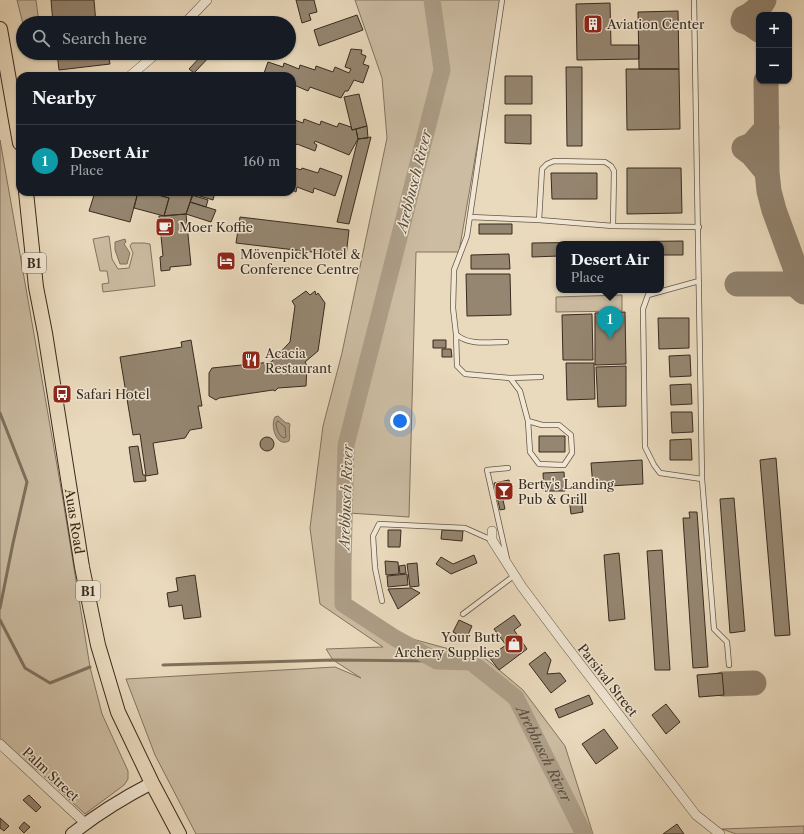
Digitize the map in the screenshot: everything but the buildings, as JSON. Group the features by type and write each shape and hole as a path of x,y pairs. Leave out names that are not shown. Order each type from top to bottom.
{"main road":[{"path":"0,29 16,120"},
{"name":"Auas Road","path":"26,196 36,287 46,333 81,560 98,645 118,712 152,783 179,834"}],"street":[{"path":"192,16 207,0"},
{"path":"135,72 148,60"},
{"name":"Parsival Street","path":"492,536 515,576 564,643 696,815 720,834"},
{"name":"Palm Street","path":"0,744 85,823"},
{"path":"72,834 85,823 123,798 152,783"}],"lane":[{"path":"502,0 467,236 454,270 453,308 456,334 457,366 465,374 510,378 541,377"},
{"path":"694,0 699,227 702,479 714,630 727,642 729,665"},
{"path":"539,220 542,169 547,164 554,161 605,162 612,166 614,171 613,226"},
{"path":"470,217 539,220 613,226 699,227"},
{"path":"664,291 699,281"},
{"path":"655,293 648,295 642,309 646,447 654,465 660,473 702,479"},
{"path":"456,334 461,339 473,342 506,342"},
{"path":"510,378 520,391 528,421 530,452 539,464 564,465 572,453 571,434 559,426 542,425 528,421"},
{"path":"508,468 487,470 509,565"},
{"path":"382,601 375,568 374,549 374,536 378,524 465,528 492,536"},
{"path":"463,614 515,576"}],"shaded area":[{"path":"17,0 36,0 38,16 21,16"},
{"path":"355,0 502,0 459,252 416,252 409,517 349,513 346,601 377,623 405,637 486,659 523,690 565,746 593,834 196,834 155,755 126,679 335,667 361,678 333,660 326,649 383,647 320,604 310,528 323,426 342,353 387,138 382,78"},
{"path":"0,140 62,494 90,667 102,714 128,771 128,779 124,785 85,814 40,772 0,743"},
{"path":"109,236 112,259 118,269 129,268 133,253 130,246 132,243 150,244 155,286 103,292 102,284 109,283 107,271 100,271 93,239"},
{"path":"622,295 622,311 556,312 556,297"},
{"path":"804,826 804,834 736,834 722,829"}],"water":[{"path":"125,239 126,242 124,244 130,253 127,264 120,264 115,250 115,242"},
{"path":"278,416 290,425 289,441 281,441 275,435 273,425 275,417"}],"waterway":[{"name":"Arebbusch River","path":"432,0 442,70 346,445 343,604 395,638 437,661 471,662 516,698 584,834"},
{"path":"0,413 27,482 0,608"},
{"path":"0,620 25,668 50,683 90,667"},
{"path":"163,665 333,660 437,661"}],"taxiway":[{"path":"756,28 743,21 744,18 758,9 764,0"},
{"path":"766,84 767,172 769,191 774,210 804,292"},
{"path":"767,128 752,145 744,148 752,154 767,172"},
{"path":"737,284 792,284 804,292"},
{"path":"723,684 754,683"}],"place":[{"name":"Aviation Center","path":"593,24"},
{"name":"Moer Koffie","path":"165,227"},
{"name":"Mövenpick Hotel & Conference Centre","path":"226,261"},
{"name":"Desert Air","path":"610,339"},
{"name":"Acacia Restaurant","path":"251,360"},
{"name":"Safari Hotel","path":"62,394"},
{"name":"Berty's Landing Pub & Grill","path":"504,491"},
{"name":"Your Butt Archery Supplies","path":"514,644"}]}
